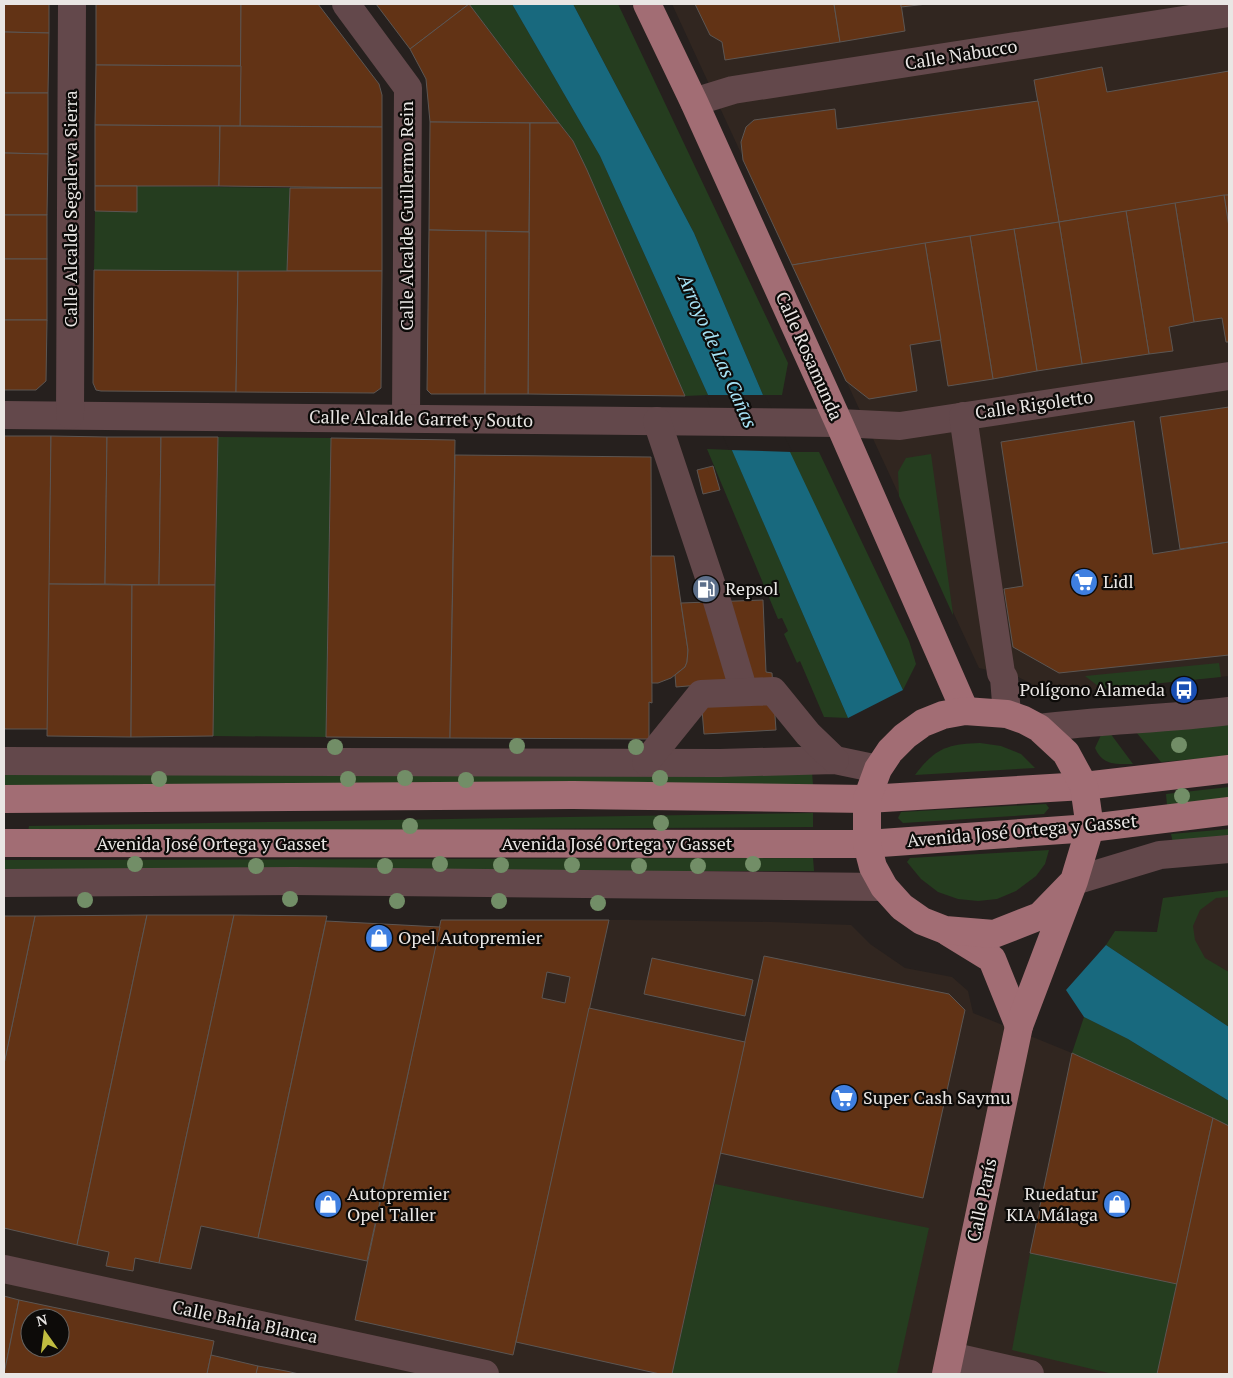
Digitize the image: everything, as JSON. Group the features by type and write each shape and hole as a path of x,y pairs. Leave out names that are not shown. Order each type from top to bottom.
{"main road":[{"name":"Calle Rosamunda","path":"648,4 839,423 965,711"},
{"path":"1019,1026 992,960 945,930 922,921 902,907 884,887 873,867 866,844 867,799 878,769 890,751 905,736 923,723 944,715 965,711 1008,714 1039,728 1066,753 1084,786 1090,828"},
{"path":"4,799 573,795 867,799 1084,786 1229,769"},
{"name":"Avenida José Ortega y Gasset","path":"4,843 866,844 1090,828 1229,811"},
{"name":"Calle París","path":"948,1365 1019,1026 1074,881 1090,828"},
{"path":"945,930 994,934 1040,916 1074,881"}],"street":[{"name":"Calle Alcalde Segalerva Sierra","path":"70,415 72,4"},
{"name":"Calle Alcalde Guillermo Rein","path":"346,4 408,88 406,418"},
{"name":"Calle Nabucco","path":"694,102 734,90 1229,13"},
{"name":"Calle Rigoletto","path":"839,423 900,426 1229,376"},
{"name":"Calle Alcalde Garret y Souto","path":"4,415 839,423"},
{"path":"963,416 1008,714"},
{"path":"657,421 717,601 744,692"},
{"path":"646,762 701,694 773,691 808,734 836,760"},
{"path":"1039,728 1191,716 1229,711"},
{"path":"4,761 720,762 836,760 878,769"},
{"path":"1074,881 1160,855 1229,849"},
{"path":"4,884 295,881 884,887"},
{"name":"Calle Bahía Blanca","path":"4,1269 486,1374"},
{"path":"948,1365 1030,1374"}],"shaded area":[{"path":"672,4 1229,4 1229,676 1053,694 1018,677 979,668"},
{"path":"1229,890 1229,972 1157,932 1163,898"},
{"path":"4,916 327,916 326,921 439,927 441,920 631,920 851,925 870,944 905,968 952,977 968,991 973,1013 1072,1053 1229,1126 1229,1374 4,1374"}],"green space":[{"path":"469,4 512,4 600,156 708,395 685,396 573,141"},
{"path":"573,4 618,4 788,363 782,395 763,395 694,233"},
{"path":"137,186 290,188 287,271 94,270 95,211 137,212"},
{"path":"218,437 331,438 326,737 213,736"},
{"path":"707,449 732,450 848,718 824,717 800,661 797,663 784,634 788,631 782,618 778,619"},
{"path":"789,452 819,452 909,641 916,664 903,690"},
{"path":"931,454 953,615 899,496 898,472 906,458"},
{"path":"1219,663 1221,677 1102,689 1085,676"},
{"path":"1229,723 1229,756 1161,762 1136,732"},
{"path":"1110,733 1133,764 1111,763 1098,754 1095,748 1101,735"},
{"path":"980,743 1001,746 1021,754 1035,768 915,775 929,759 943,749 951,746"},
{"path":"812,772 813,785 4,785 4,774"},
{"path":"1229,787 1229,798 1167,805 1166,794"},
{"path":"1046,804 1049,808 1044,814 903,823 898,818 901,812"},
{"path":"813,813 813,827 28,832 29,826"},
{"path":"1229,829 1229,838 1173,843 1171,834"},
{"path":"1049,850 1045,864 1036,876 1016,891 997,899 978,901 958,899 938,892 921,879 907,862 910,858"},
{"path":"813,858 814,871 4,871 4,860"},
{"path":"1229,890 1229,897 1216,898 1200,910 1193,926 1195,940 1205,958 1229,972 1229,1027 1106,945 1115,931 1157,932 1163,898"},
{"path":"1084,1017 1128,1039 1229,1101 1229,1126 1072,1053"},
{"path":"715,1184 929,1228 897,1374 672,1374"},
{"path":"1030,1253 1177,1284 1157,1374 1113,1374 1012,1350"}],"water":[{"name":"Arroyo de Las Cañas","path":"512,4 573,4 694,233 763,395 903,690 848,718 708,395 600,156"},
{"path":"1106,945 1229,1027 1229,1101 1128,1039 1084,1017 1066,990"}],"pier":[{"path":"705,395 765,395 792,452 729,450"}],"building":[{"path":"4,4 49,4 49,33 4,32"},
{"path":"96,4 241,4 241,66 96,65"},
{"path":"241,4 318,4 379,84 382,95 382,127 240,126"},
{"path":"376,4 469,4 410,49"},
{"path":"469,4 559,123 430,122 426,79 410,49"},
{"path":"695,4 834,4 840,42 725,60 722,42 710,35"},
{"path":"834,4 901,4 905,31 840,42"},
{"path":"901,4 927,4 901,7"},
{"path":"4,32 49,33 48,93 4,93"},
{"path":"96,65 241,66 240,126 95,125"},
{"path":"1102,67 1107,92 1229,71 1229,195 1059,222 1034,80"},
{"path":"4,93 48,93 48,154 4,153"},
{"path":"1038,101 1059,222 792,265 743,160 741,142 746,127 754,120 835,109 837,129"},
{"path":"430,122 530,123 529,232 429,230"},
{"path":"530,123 559,123 573,141 685,396 528,394"},
{"path":"95,125 220,126 219,186 95,186"},
{"path":"220,126 382,127 382,188 219,186"},
{"path":"4,153 48,154 47,215 4,215"},
{"path":"95,186 137,186 137,212 95,211"},
{"path":"290,188 382,188 382,271 287,271"},
{"path":"1224,195 1229,195 1229,227"},
{"path":"1224,195 1229,227 1229,342 1226,342 1222,318 1194,322 1175,203"},
{"path":"1175,203 1194,322 1169,327 1173,351 1149,354 1126,211"},
{"path":"1126,211 1149,354 1082,364 1059,222"},
{"path":"4,215 47,215 47,259 4,259"},
{"path":"1059,222 1082,364 1037,371 1014,229"},
{"path":"1014,229 1037,371 993,379 970,236"},
{"path":"429,230 486,231 485,394 431,394 427,390"},
{"path":"486,231 529,232 528,394 485,394"},
{"path":"970,236 993,379 948,386 925,243"},
{"path":"925,243 941,340 910,345 917,391 869,399 846,381 792,265"},
{"path":"4,259 47,259 47,320 4,320"},
{"path":"94,270 238,271 236,392 96,390 93,383"},
{"path":"238,271 382,271 381,388 374,393 236,392"},
{"path":"4,320 47,320 46,381 36,390 4,390"},
{"path":"1229,407 1229,542 1180,549 1160,417"},
{"name":"Lidl","path":"1134,421 1153,554 1229,542 1229,655 1059,673 1013,647 1004,589 1023,586 1001,442"},
{"path":"4,436 51,436 48,729 5,729 4,726"},
{"path":"51,436 107,437 105,584 49,584"},
{"path":"107,437 161,437 159,585 105,584"},
{"path":"161,437 218,437 215,585 159,585"},
{"path":"331,438 455,440 450,738 326,737"},
{"path":"455,455 651,457 652,703 649,702 649,739 450,738"},
{"path":"713,466 720,490 703,494 697,470"},
{"path":"651,556 674,556 688,650 685,667 671,678 658,683 652,683"},
{"path":"49,584 132,585 131,737 47,736"},
{"path":"132,585 215,585 213,736 131,737"},
{"path":"763,600 766,672 772,673 776,730 704,734 700,685 676,687 675,675 685,667 688,650 681,603"},
{"path":"147,915 77,1245 4,1228 4,1064 35,916"},
{"path":"147,915 234,915 159,1263 135,1258 133,1271 106,1266 109,1252 77,1245"},
{"path":"234,915 327,916 258,1238 201,1226 191,1269 159,1263"},
{"path":"4,916 35,916 4,1064"},
{"path":"441,920 609,920 513,1355 355,1320","holes":["547,972 570,977 565,1003 542,998"]},
{"path":"326,921 440,927 367,1261 258,1238"},
{"name":"Super Cash Saymu","path":"764,956 949,994 965,1010 923,1198 720,1153"},
{"path":"652,958 753,980 745,1016 644,994"},
{"path":"589,1008 745,1042 672,1374 660,1374 516,1342"},
{"name":"Ruedatur KIA Málaga","path":"1072,1053 1213,1118 1177,1284 1030,1253"},
{"path":"1213,1118 1229,1126 1229,1374 1157,1374"},
{"path":"4,1296 19,1300 4,1374"},
{"path":"19,1300 57,1308 20,1308 20,1358 70,1358 70,1311 214,1341 207,1374 4,1374"},
{"path":"211,1355 258,1366 256,1374 207,1374"},
{"path":"258,1366 286,1371 299,1374 256,1374"}],"place":[{"name":"Lidl","path":"1084,582"},
{"name":"Repsol","path":"706,589"},
{"name":"Polígono Alameda","path":"1184,690"},
{"name":"Opel Autopremier","path":"379,938"},
{"name":"Super Cash Saymu","path":"844,1098"},
{"name":"Autopremier Opel Taller","path":"328,1204"},
{"name":"Ruedatur KIA Málaga","path":"1117,1204"}]}
